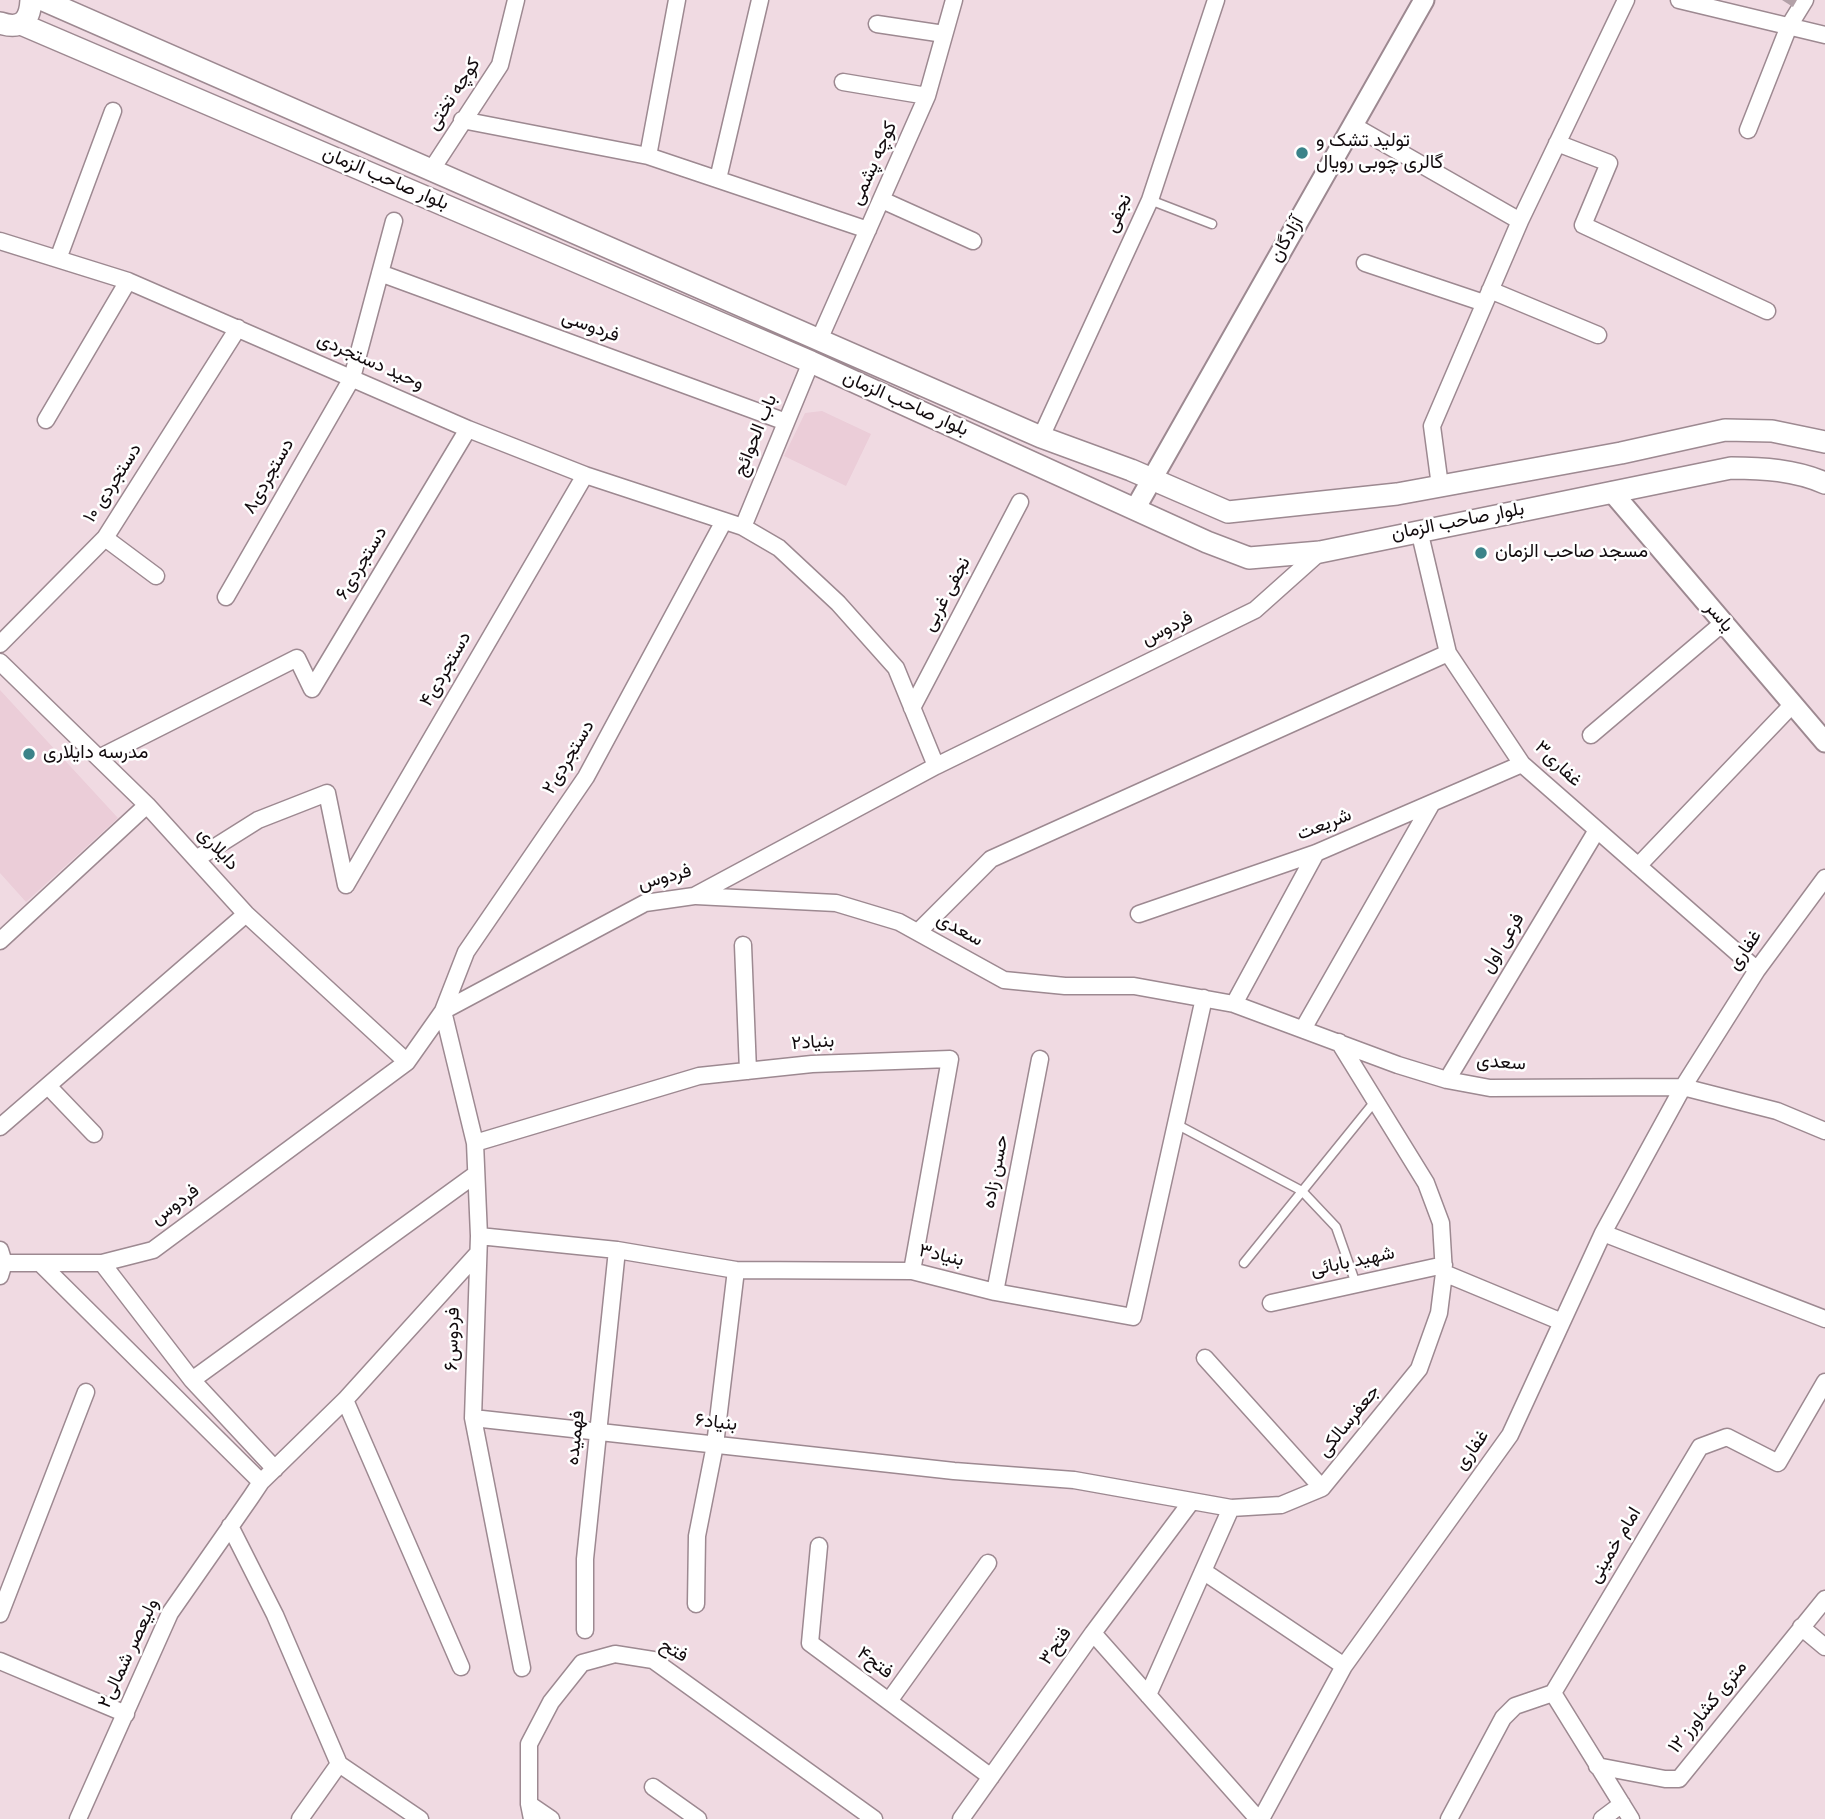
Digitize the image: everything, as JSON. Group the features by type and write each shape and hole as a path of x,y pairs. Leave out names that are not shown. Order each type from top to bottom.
{"main road":[{"path":"10,24 30,12 31,0"},
{"name":"بلوار صاحب الزمان","path":"43,0 1041,438 1151,479 1228,512 1397,494 1621,453 1725,430 1772,431 1823,439"},
{"name":"بلوار صاحب الزمان","path":"10,24 811,362 1207,542 1249,558 1320,552 1731,468 1767,468 1811,477 1825,483"}],"street":[{"name":"کوچه تختی","path":"432,169 500,65 516,0"},
{"path":"648,156 677,0"},
{"path":"718,179 760,0"},
{"name":"کوچه پشمی","path":"819,340 927,96 954,0"},
{"name":"نجفی","path":"1041,438 1150,200 1216,0"},
{"name":"آزادگان","path":"1135,509 1424,0"},
{"path":"1440,486 1432,426 1520,221 1626,0"},
{"path":"1748,130 1789,26 1805,0"},
{"path":"1687,1 1825,34"},
{"path":"877,24 944,34"},
{"path":"843,82 927,96"},
{"path":"58,259 113,111"},
{"path":"463,120 648,156 869,230"},
{"path":"1354,126 1520,221"},
{"path":"1557,143 1609,163 1583,225 1767,311"},
{"path":"882,200 974,241"},
{"name":"دستجردی۸","path":"226,597 352,378 394,221"},
{"name":"وحید دستجردی","path":"0,241 128,281 468,429 585,475 743,527"},
{"path":"1365,263 1487,296 1598,335"},
{"name":"فردوسی","path":"380,273 786,422"},
{"path":"46,420 128,281"},
{"name":"دستجردی ۱۰","path":"0,644 105,538 238,328"},
{"name":"باب الحوائج","path":"743,527 811,362"},
{"name":"دستجردی۶","path":"99,758 297,658 312,690 468,429"},
{"name":"دستجردی۴","path":"196,859 258,820 327,793 346,885 585,475"},
{"name":"یاسر","path":"1612,492 1825,742"},
{"name":"نجفی غربی","path":"912,708 1020,502"},
{"name":"دستجردی۲","path":"443,1011 466,952 586,777 724,521"},
{"path":"743,527 779,548 838,603 896,668 936,766"},
{"name":"غفاری۳","path":"1419,530 1448,653 1522,764 1757,970"},
{"path":"105,538 156,576"},
{"name":"فردوس","path":"1,1263 102,1263 153,1250 407,1062 443,1011 645,903 694,896 936,766 1255,610 1320,552"},
{"path":"1591,736 1723,623"},
{"path":"918,932 991,859 1448,653"},
{"name":"دایلاری","path":"0,662 147,805 246,914 407,1062"},
{"path":"1638,866 1792,705"},
{"name":"شریعت","path":"1139,915 1316,853 1522,764"},
{"path":"1303,1028 1432,803"},
{"path":"0,941 147,805"},
{"name":"فرعی اول","path":"1447,1080 1597,830"},
{"path":"1234,1004 1316,853"},
{"name":"غفاری","path":"1260,1819 1344,1665 1510,1435 1603,1233 1683,1087 1757,970 1825,878"},
{"name":"سعدی","path":"694,896 836,903 900,922 1004,980 1065,986 1134,986 1234,1004 1398,1065 1447,1080 1490,1088 1683,1087"},
{"path":"0,1127 246,914"},
{"path":"743,945 748,1071"},
{"path":"1176,1124 1204,998"},
{"name":"فردوس۶","path":"443,1011 475,1143 479,1236 473,1418 522,1668"},
{"name":"جعفرسالکی","path":"954,1471 1074,1480 1231,1508 1281,1505 1322,1488 1419,1369 1439,1313 1444,1269 1441,1223 1426,1183 1339,1042"},
{"name":"بنیاد۲","path":"475,1143 699,1076 812,1064 950,1059 912,1271"},
{"name":"حسن زاده","path":"995,1292 1040,1059"},
{"path":"48,1086 94,1134"},
{"path":"1683,1087 1777,1111 1825,1131"},
{"name":"بنیاد۳","path":"479,1236 617,1250 736,1270 912,1271 995,1292 1133,1317 1176,1124"},
{"path":"192,1380 476,1174"},
{"path":"1603,1233 1825,1319"},
{"name":"فهمیده","path":"585,1630 585,1559 617,1250"},
{"name":"ولیعصر شمالی۲","path":"78,1819 170,1612 261,1482 345,1400 478,1253"},
{"path":"40,1263 261,1482"},
{"path":"102,1263 192,1380 275,1469"},
{"path":"1444,1269 1562,1322"},
{"name":"شهید بابائی","path":"1271,1303 1356,1284 1444,1269"},
{"path":"696,1604 697,1536 715,1445 736,1270"},
{"path":"1205,1358 1322,1488"},
{"name":"امام خمینی","path":"1553,1693 1700,1447 1727,1437 1778,1463 1825,1382"},
{"path":"0,1614 86,1392"},
{"path":"345,1400 461,1667"},
{"name":"بنیاد۶","path":"473,1418 954,1471"},
{"name":"فتح۳","path":"961,1819 1093,1633 1191,1502"},
{"path":"1148,1695 1231,1508"},
{"path":"230,1526 275,1615 339,1764 420,1819"},
{"name":"فتح۴","path":"819,1546 810,1643 991,1777"},
{"path":"889,1701 988,1563"},
{"path":"1203,1571 1344,1665"},
{"name":"۱۲ متری کشاورز","path":"1597,1766 1665,1779 1679,1779 1825,1599"},
{"path":"1801,1627 1825,1647"},
{"path":"1093,1633 1260,1819"},
{"name":"فتح","path":"531,1811 528,1745 551,1702 583,1662 615,1654 653,1660 874,1819"},
{"path":"0,1661 126,1714"},
{"path":"1449,1819 1503,1718 1515,1706 1553,1693 1631,1819"},
{"path":"300,1819 339,1764"},
{"path":"653,1787 698,1819"},
{"path":"1602,1819 1622,1804"},
{"path":"531,1811 551,1819"}],"lane":[{"path":"1150,200 1212,224"},
{"path":"1244,1263 1376,1100"},
{"path":"1176,1124 1302,1191 1335,1227 1356,1284"}],"shaded area":[{"path":"822,411 871,434 846,486 784,456 805,413"},
{"name":"مدرسه دایلاری","path":"0,690 118,818 26,902 0,873"}],"place":[{"name":"تولید تشک و گالری چوبی رویال","path":"1302,153"},
{"name":"مسجد صاحب الزمان","path":"1481,553"},
{"name":"مدرسه دایلاری","path":"29,754"}]}
